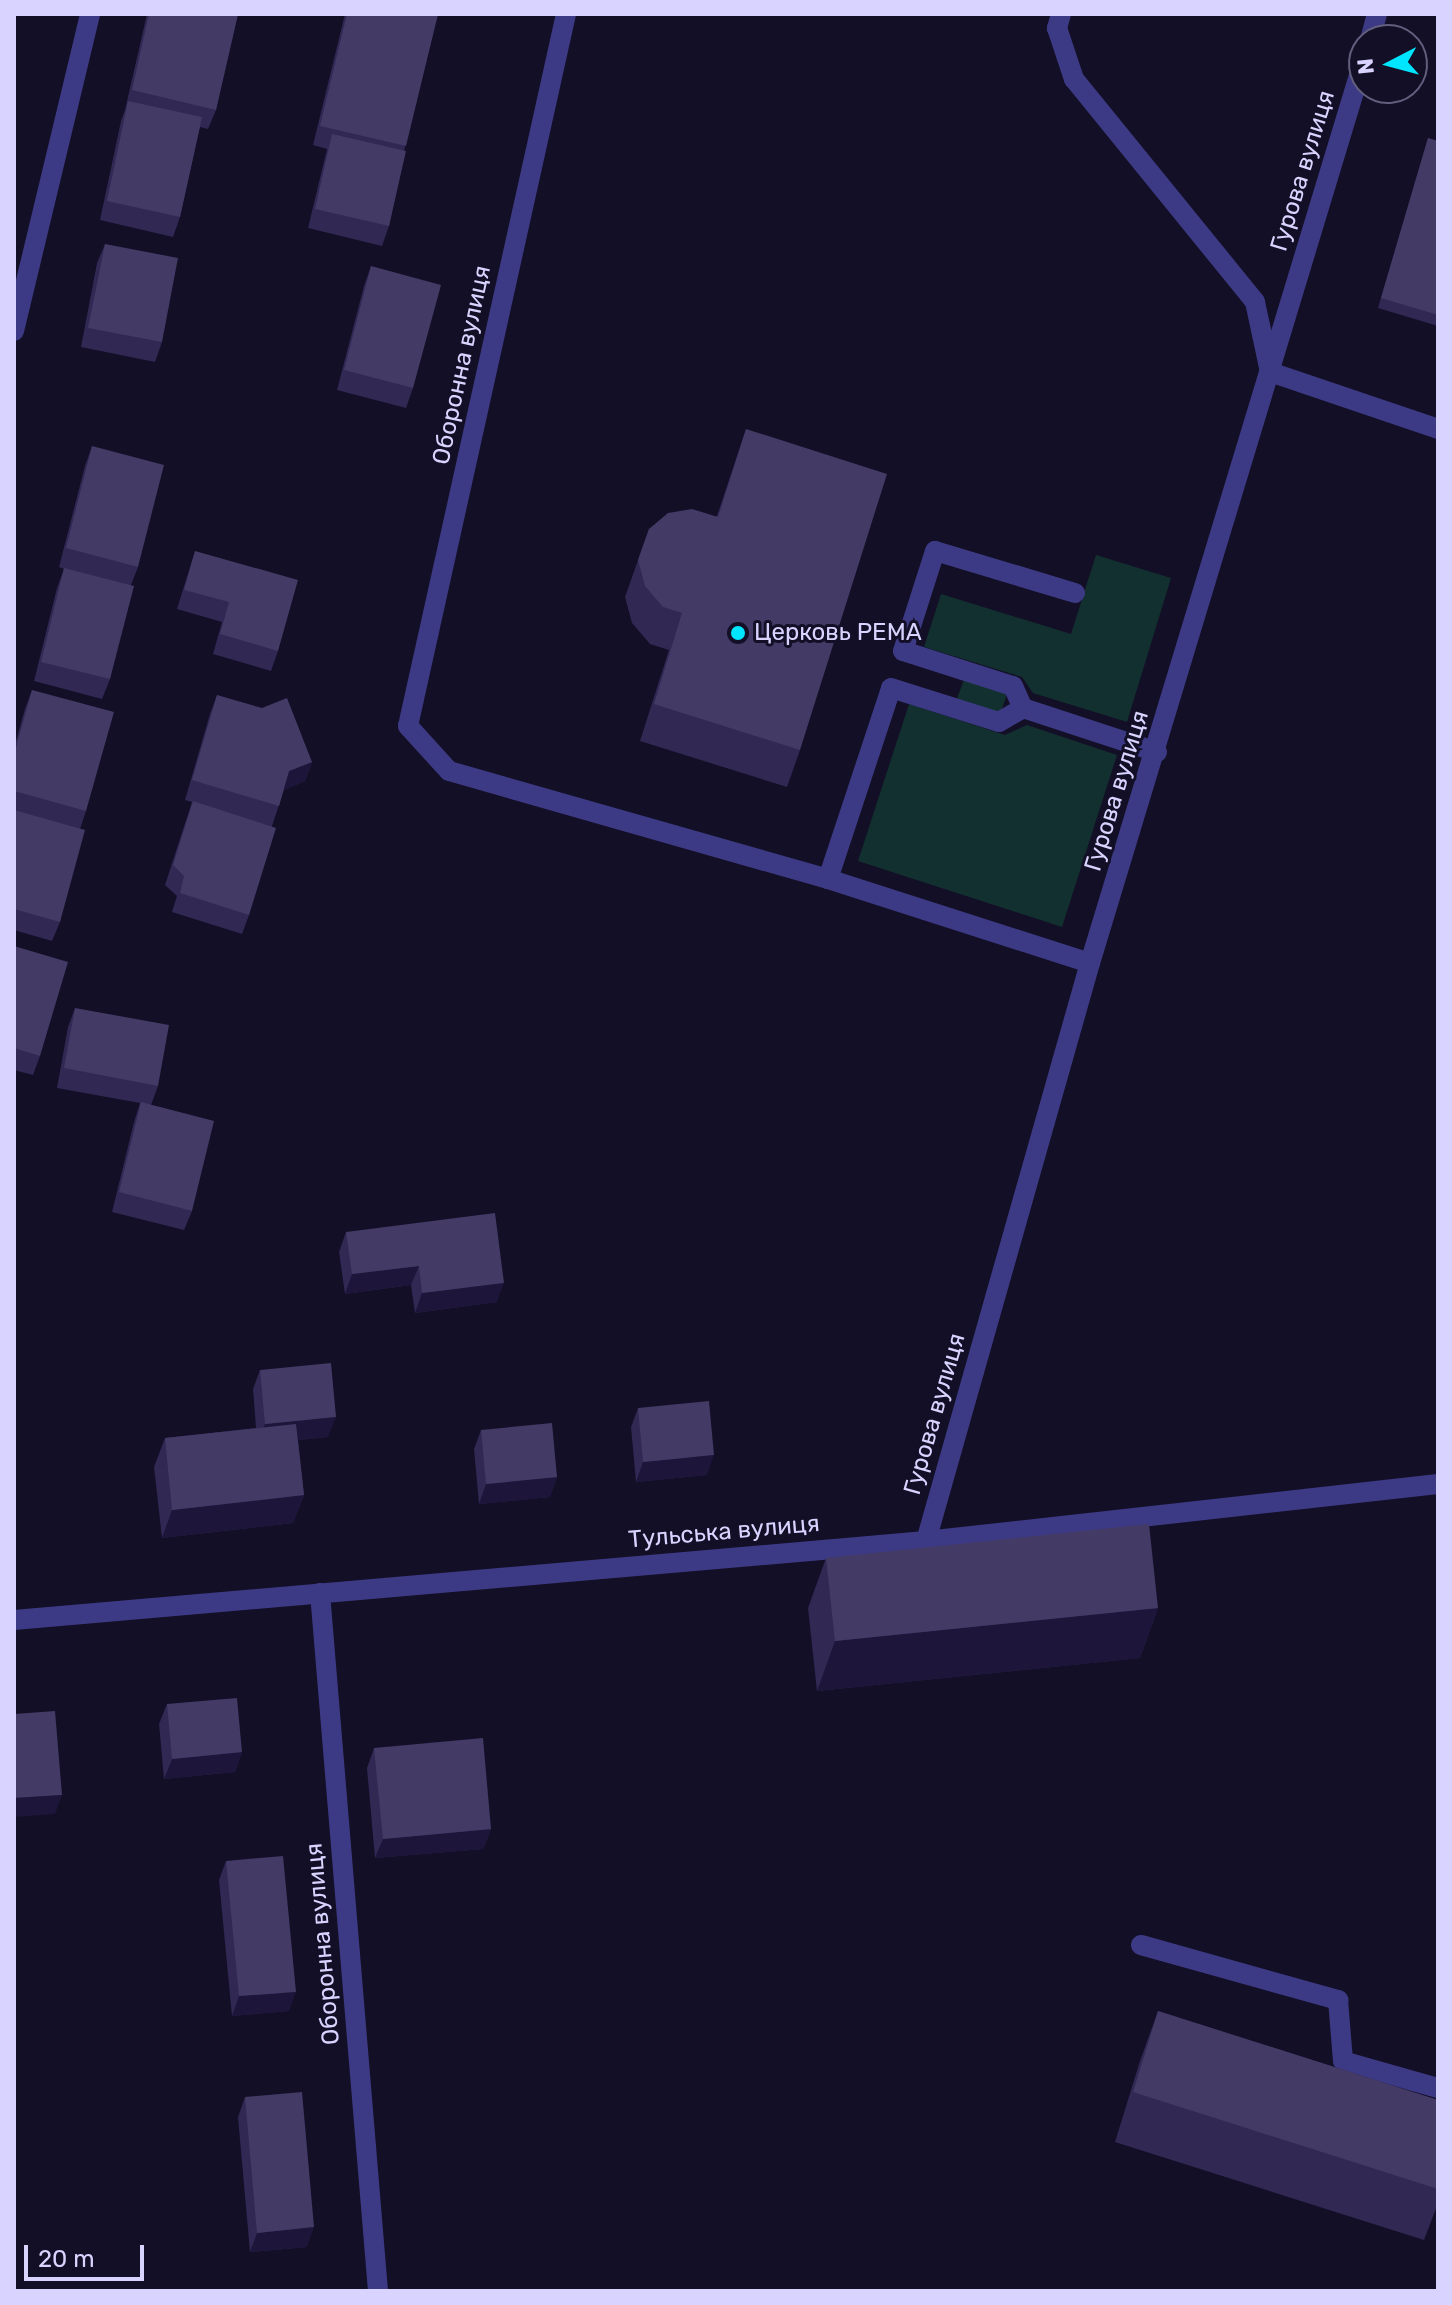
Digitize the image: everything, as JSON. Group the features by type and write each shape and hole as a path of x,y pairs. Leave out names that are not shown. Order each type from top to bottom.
{"street":[{"path":"14,331 90,14"},
{"name":"Оборонна вулиця","path":"566,14 408,726 449,771 828,879"},
{"path":"1061,14 1057,28 1074,79 1255,302 1270,372 1438,429"},
{"name":"Гурова вулиця","path":"926,1541 1090,963 1157,752 1350,104"},
{"path":"1075,593 935,551 903,651 1013,686 1023,708 1157,752"},
{"path":"1023,708 999,722 891,688 828,879 1090,963"},
{"name":"Тульська вулиця","path":"14,1620 926,1541 1438,1484"},
{"name":"Оборонна вулиця","path":"320,1593 378,2291"},
{"path":"1141,1945 1338,2000 1343,2061 1438,2088"}],"green space":[{"path":"1096,555 1171,578 1127,722 1033,693 1022,677 924,647 941,594 1071,634"},
{"path":"966,674 1009,688 1000,715 956,701"},
{"path":"909,704 1005,735 1027,725 1117,755 1062,927 858,861"}],"building":[{"path":"149,14 238,14 216,110 132,90"},
{"path":"347,14 438,14 406,146 320,126"},
{"path":"128,101 202,117 180,217 107,201"},
{"path":"332,134 406,151 389,226 315,209"},
{"path":"1428,138 1438,141 1438,315 1381,298"},
{"path":"105,244 178,258 162,342 88,328"},
{"path":"371,266 441,285 413,388 344,370"},
{"name":"Церковь РЕМА","path":"746,429 887,474 800,750 654,704 682,613 663,607 645,586 638,560 649,529 668,513 692,509 718,517"},
{"path":"92,446 164,465 138,567 66,548"},
{"path":"195,551 298,580 278,651 220,634 229,602 184,590"},
{"path":"64,568 134,586 110,679 41,662"},
{"path":"32,690 114,712 86,811 14,791 14,755"},
{"path":"217,695 262,708 287,698 312,762 289,771 279,806 192,780"},
{"path":"193,801 276,828 249,915 180,893 184,876 173,865"},
{"path":"14,810 85,830 60,922 14,909"},
{"path":"14,946 68,962 40,1056 14,1048"},
{"path":"75,1008 169,1025 158,1086 64,1068"},
{"path":"141,1102 214,1121 192,1211 119,1192"},
{"path":"495,1213 504,1283 422,1293 419,1266 352,1274 346,1232"},
{"path":"331,1363 336,1417 265,1424 260,1370"},
{"path":"709,1401 714,1455 643,1462 638,1408"},
{"path":"552,1423 557,1477 486,1484 481,1430"},
{"path":"296,1424 304,1495 172,1510 165,1438"},
{"path":"1149,1524 1158,1608 835,1641 826,1558"},
{"path":"237,1698 242,1752 172,1759 167,1704"},
{"path":"55,1711 62,1795 14,1798 14,1714"},
{"path":"483,1738 491,1829 383,1839 374,1748"},
{"path":"283,1856 296,1992 239,1996 226,1861"},
{"path":"1158,2011 1438,2100 1438,2189 1133,2092"},
{"path":"302,2092 314,2227 257,2233 245,2097"}],"place":[{"name":"Церковь РЕМА","path":"738,633"}]}
